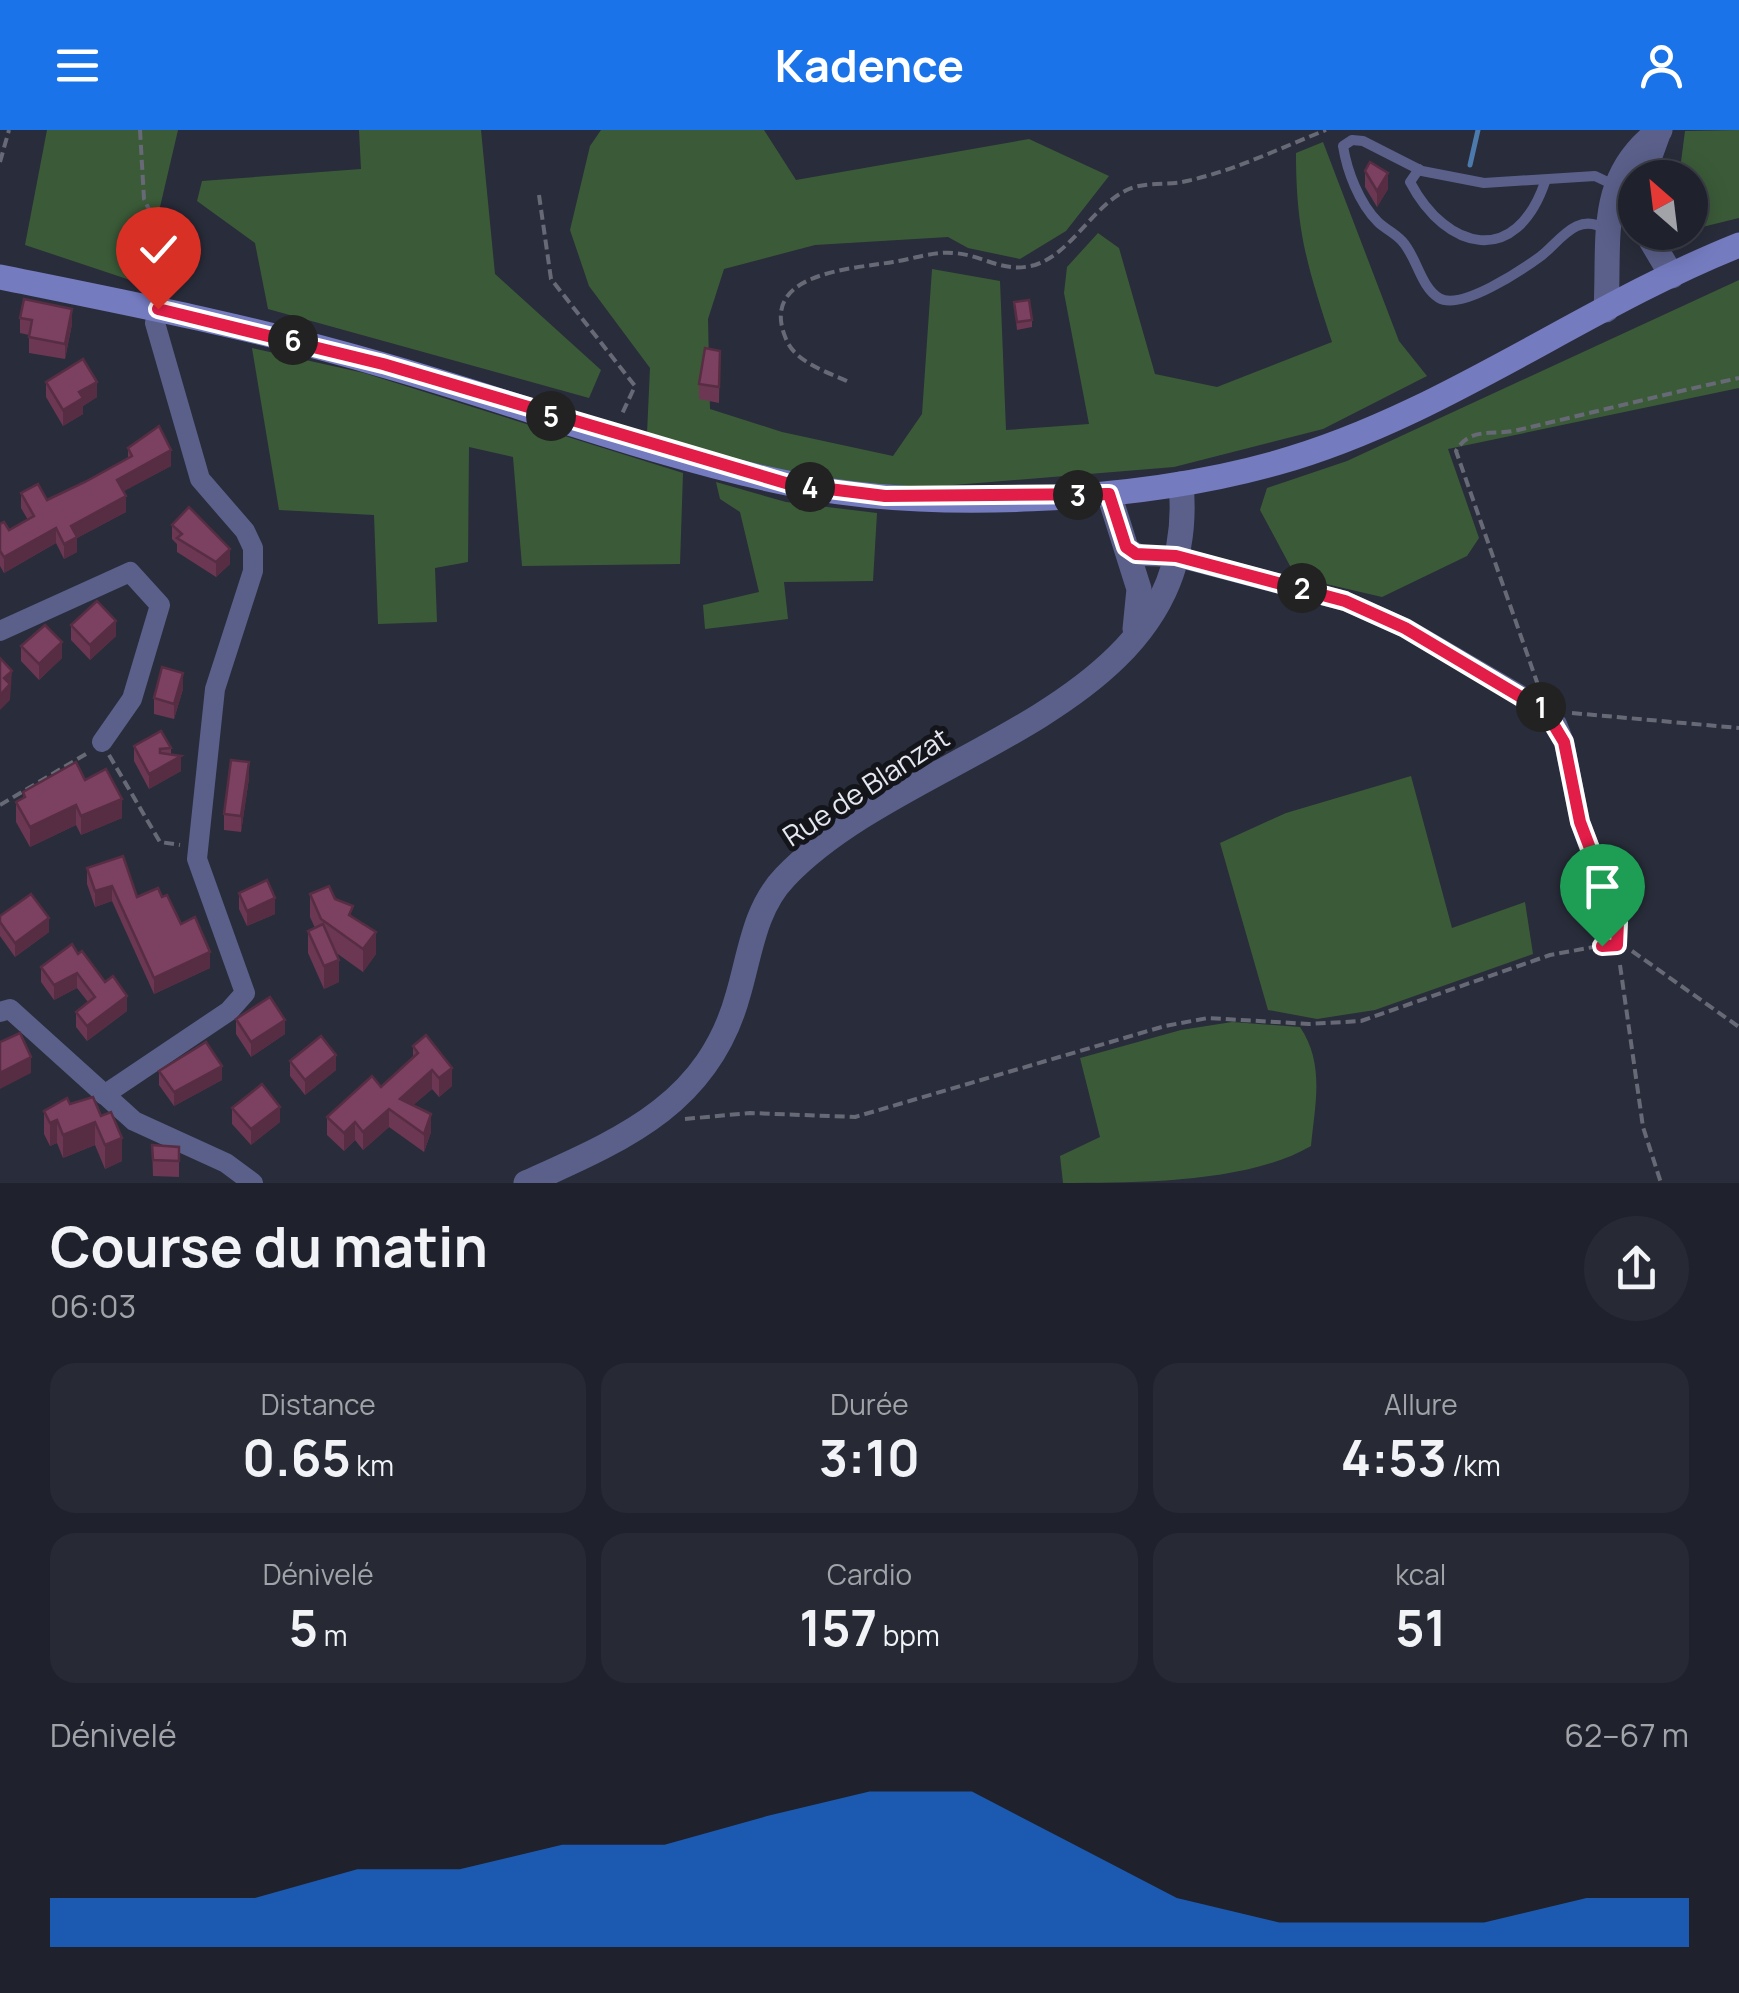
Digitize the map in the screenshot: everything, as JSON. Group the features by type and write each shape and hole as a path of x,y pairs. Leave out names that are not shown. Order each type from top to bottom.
{"main road":[{"path":"0,276 383,364 736,472 842,493 929,497 1109,494 1181,484 1281,462 1380,425 1739,245"}],"street":[{"path":"1648,160 1659,130"},
{"path":"1606,310 1614,185 1632,150 1659,130"},
{"path":"1657,250 1672,276"},
{"path":"104,1095 229,1011 244,992 199,871 197,847 215,689 253,572 253,554 245,531 200,479 155,323 160,310"},
{"name":"Rue de Blanzat","path":"526,1183 646,1124 692,1084 732,1015 764,906 781,880 804,858 922,782 1088,685 1131,643 1147,622 1176,556 1184,518 1181,484"},
{"path":"1109,494 1140,589 1131,643"},
{"path":"1126,547 1143,556 1176,556 1314,590 1360,607 1405,628 1544,707 1564,742 1580,822 1618,922 1617,945"},
{"path":"0,631 130,572 160,605 132,699 102,742"},
{"path":"0,1012 10,1009 134,1121 226,1164 253,1183"}],"lane":[{"path":"1610,246 1601,225 1578,225 1560,236 1543,255 1470,298 1453,303 1440,299 1430,290 1403,242 1370,212 1355,185 1343,146 1352,140 1371,144 1419,169 1484,183 1596,176 1618,189"},
{"path":"1419,169 1412,173 1410,182 1417,195 1452,233 1469,242 1484,241 1520,222 1540,198 1545,182"}],"path":[{"path":"0,162 9,130"},
{"path":"140,130 144,199 172,259 173,287 160,310"},
{"path":"847,381 814,366 788,346 780,325 782,303 794,287 836,271 954,252 1013,270 1032,266 1047,260 1130,188 1183,182 1326,130"},
{"path":"539,195 551,279 635,386 613,434"},
{"path":"1739,378 1510,432 1469,435 1456,452 1544,707 1739,728"},
{"path":"0,805 102,742 160,842 197,847"},
{"path":"1617,945 1644,1128 1661,1183"},
{"path":"683,1119 750,1113 855,1117 1165,1026 1208,1018 1309,1024 1361,1020 1550,955 1617,945 1627,947 1739,1027"}],"green space":[{"path":"47,130 178,130 142,284 25,245"},
{"path":"359,130 481,130 495,274 601,370 589,398 268,309 255,243 197,201 202,181 361,169"},
{"path":"601,130 764,130 796,180 1029,139 1109,176 1066,231 1020,259 968,248 948,237 815,245 724,269 708,319 710,409 782,432 893,456 922,414 932,269 1000,281 1006,430 1089,424 1064,293 1067,267 1098,233 1119,248 1155,374 1217,387 1332,342 1305,250 1298,206 1296,153 1323,142 1399,341 1427,376 1323,429 1174,467 929,487 849,484 725,458 647,434 650,368 589,286 570,230 590,146"},
{"path":"1739,130 1739,218 1708,226 1708,160 1681,160 1685,131"},
{"path":"1739,280 1739,388 1448,449 1479,538 1467,556 1382,597 1296,577 1260,510 1267,488 1347,461"},
{"path":"252,348 364,373 683,473 680,564 522,566 513,457 469,447 468,562 435,568 437,622 378,624 374,515 279,510"},
{"path":"716,482 786,502 877,513 873,581 784,582 788,619 705,629 703,605 759,592 740,512 720,499"},
{"path":"1411,776 1452,928 1525,902 1533,954 1375,1010 1317,1019 1268,1010 1220,843 1286,813"},
{"path":"1232,1022 1300,1027 1316,1070 1311,1146 1285,1158 1224,1174 1157,1181 1063,1183 1060,1156 1100,1137 1080,1058 1181,1030"}],"building":[{"path":"1370,162 1388,173 1377,191 1365,171"},
{"path":"24,299 72,309 65,344 29,337 32,320 20,318"},
{"path":"1029,300 1032,320 1017,322 1014,302"},
{"path":"705,348 720,351 719,387 699,384"},
{"path":"83,359 97,382 79,392 83,398 63,410 46,382"},
{"path":"159,426 171,450 117,480 126,496 71,526 77,537 64,544 56,528 4,557 0,551 0,524 4,522 9,530 34,516 21,493 38,484 47,500 85,482 132,456 128,448"},
{"path":"189,507 230,549 216,562 177,538 182,534 172,525"},
{"path":"97,601 116,621 90,645 71,625"},
{"path":"45,625 62,642 39,664 21,646"},
{"path":"0,658 12,671 4,678 10,684 0,695"},
{"path":"162,667 183,673 174,704 154,698"},
{"path":"161,731 171,748 160,749 160,753 181,756 149,774 134,746"},
{"path":"231,760 249,762 241,816 224,814"},
{"path":"76,762 85,780 106,769 122,799 81,816 76,805 30,827 16,802 25,797 23,792"},
{"path":"123,856 137,897 158,888 162,897 167,895 181,924 195,917 210,952 154,978 112,886 95,891 87,868"},
{"path":"267,880 275,898 247,911 239,893"},
{"path":"329,886 335,899 353,906 349,915 376,932 363,949 321,919 310,894"},
{"path":"31,894 49,918 15,943 0,916"},
{"path":"323,924 339,960 324,966 308,931"},
{"path":"72,944 105,982 113,976 127,996 87,1026 76,1012 95,997 77,973 54,985 41,967"},
{"path":"270,997 285,1020 251,1042 236,1019"},
{"path":"20,1033 31,1057 0,1073 0,1042"},
{"path":"426,1035 452,1068 439,1078 432,1070 400,1099 431,1114 424,1134 389,1109 363,1132 355,1122 344,1133 327,1117 372,1076 381,1087 418,1053 413,1046"},
{"path":"321,1036 336,1055 305,1080 290,1061"},
{"path":"206,1042 222,1066 174,1092 159,1071"},
{"path":"262,1084 280,1107 251,1129 232,1108"},
{"path":"93,1097 101,1116 111,1112 122,1138 105,1145 95,1122 63,1135 57,1120 50,1123 44,1111 67,1098 70,1104"},
{"path":"152,1145 179,1147 179,1161 153,1160"}],"waterway":[{"path":"1470,165 1478,130"}],"route":[{"path":"158,309 273,334 383,364 736,472 789,484 885,496 1109,494 1131,552 1176,556 1345,601 1405,628 1546,712 1564,742 1580,822 1618,922 1617,945 1602,946"}]}
